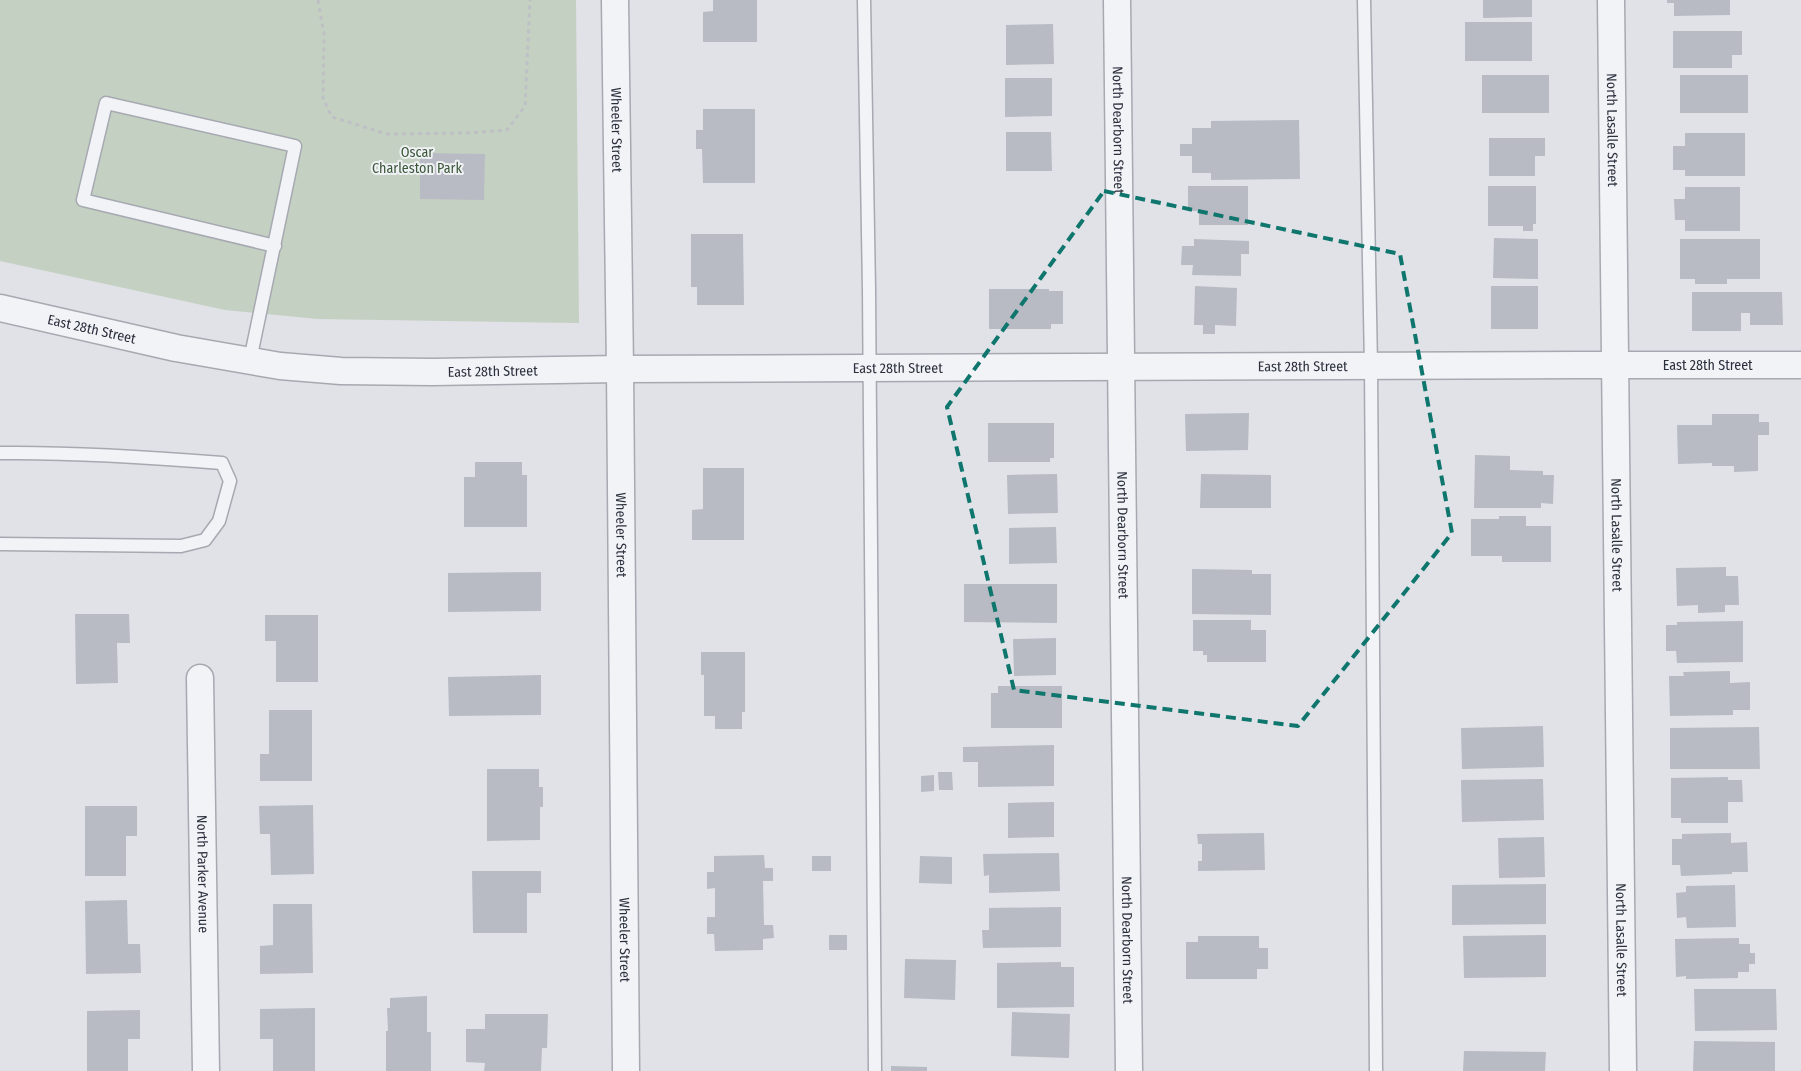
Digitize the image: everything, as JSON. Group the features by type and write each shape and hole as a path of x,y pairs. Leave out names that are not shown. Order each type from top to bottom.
{"street":[{"name":"Wheeler Street","path":"615,0 626,1071"},
{"name":"North Dearborn Street","path":"1116,0 1129,1071"},
{"name":"North Lasalle Street","path":"1612,0 1622,1071"},
{"name":"East 28th Street","path":"0,308 176,348 280,366 341,371 1801,365"},
{"name":"North Parker Avenue","path":"200,678 206,1071"}],"lane":[{"path":"864,0 875,1071"},
{"path":"1364,0 1371,366 1376,1071"},
{"path":"250,360 275,246 295,146 106,103 83,200 275,246"},
{"path":"0,453 222,463 230,481 219,521 205,540 181,546 0,544"}],"path":[{"path":"318,0 324,34 323,98 332,117 387,134 468,133 507,130 525,106 530,0"}],"highlighted area":[{"path":"1104,191 1400,254 1452,533 1298,726 1014,690 947,407"}],"green space":[{"name":"Oscar Charleston Park","path":"0,0 576,0 579,323 317,319 225,310 0,261"}],"building":[{"path":"713,0 757,0 757,42 703,42 703,12 713,11"},
{"path":"1483,0 1532,0 1532,17 1483,18"},
{"path":"1667,0 1730,0 1730,15 1674,16 1674,3 1667,3"},
{"path":"1465,22 1532,22 1532,61 1465,61"},
{"path":"1053,24 1054,64 1006,65 1006,25"},
{"path":"1673,31 1742,31 1742,55 1732,55 1732,68 1673,68"},
{"path":"1482,75 1549,75 1549,113 1482,113"},
{"path":"1680,75 1748,75 1748,113 1680,113"},
{"path":"1005,78 1052,78 1052,116 1005,117"},
{"path":"703,109 755,109 755,183 703,183 702,149 696,149 696,130 703,130"},
{"path":"1299,120 1300,179 1211,180 1211,173 1192,173 1192,156 1180,156 1180,144 1192,144 1192,128 1211,128 1211,121"},
{"path":"1006,132 1051,132 1052,171 1006,171"},
{"path":"1685,133 1745,133 1745,176 1685,176 1685,170 1673,170 1673,146 1685,146"},
{"path":"1489,138 1545,138 1545,156 1535,156 1535,176 1489,176"},
{"path":"420,153 485,154 484,200 420,199"},
{"path":"1188,186 1248,186 1248,225 1199,225 1199,211 1188,211"},
{"path":"1488,186 1536,186 1536,224 1533,224 1533,231 1523,231 1523,226 1488,226"},
{"path":"1685,187 1740,187 1740,231 1685,231 1685,220 1675,220 1674,199 1685,199"},
{"path":"691,234 743,234 744,305 697,305 697,287 691,287"},
{"path":"1494,238 1538,239 1538,279 1493,278"},
{"path":"1194,239 1249,241 1249,254 1241,254 1241,276 1192,275 1193,265 1181,265 1182,246 1194,246"},
{"path":"1680,239 1760,239 1760,279 1727,279 1727,284 1695,284 1695,279 1680,279"},
{"path":"1195,286 1237,288 1236,326 1215,325 1215,334 1203,334 1203,325 1194,325"},
{"path":"1491,286 1538,286 1538,329 1491,329"},
{"path":"989,289 1049,289 1049,291 1063,291 1063,324 1051,324 1051,329 989,329"},
{"path":"1692,292 1782,292 1783,325 1750,325 1750,313 1741,313 1741,331 1692,331"},
{"path":"1249,413 1248,450 1186,451 1185,414"},
{"path":"1712,414 1759,414 1759,422 1769,422 1769,435 1758,435 1758,471 1734,472 1734,466 1712,466 1712,463 1678,464 1677,425 1712,425"},
{"path":"988,423 1054,423 1054,458 1050,458 1050,462 988,462"},
{"path":"1475,455 1510,456 1510,470 1543,471 1543,475 1554,475 1553,504 1541,503 1541,508 1474,508"},
{"path":"475,462 522,462 522,475 527,475 527,527 464,527 464,477 475,477"},
{"path":"703,468 744,468 744,540 692,540 692,510 703,509"},
{"path":"1057,474 1058,513 1008,514 1007,475"},
{"path":"1201,474 1271,475 1271,508 1200,508"},
{"path":"1499,516 1526,516 1526,526 1551,526 1551,562 1502,562 1502,556 1471,556 1471,519 1499,519"},
{"path":"1056,527 1057,563 1009,564 1009,528"},
{"path":"1726,567 1726,576 1738,576 1739,605 1725,605 1725,612 1698,613 1698,605 1677,606 1676,568"},
{"path":"1192,569 1252,570 1252,574 1271,574 1271,615 1192,614"},
{"path":"541,572 541,611 448,612 448,573"},
{"path":"964,584 1057,584 1057,623 964,622"},
{"path":"75,614 129,614 130,643 117,643 118,683 76,684"},
{"path":"265,615 318,615 318,682 276,682 276,641 265,641"},
{"path":"1193,620 1251,620 1251,630 1266,630 1266,662 1207,662 1207,655 1203,655 1203,651 1193,651"},
{"path":"1743,621 1743,662 1677,663 1676,651 1666,651 1666,625 1677,625 1677,622"},
{"path":"1056,638 1056,675 1014,676 1013,639"},
{"path":"701,652 745,652 745,712 742,712 742,729 715,729 715,716 704,716 704,675 701,675"},
{"path":"1730,671 1730,683 1750,682 1750,710 1733,710 1733,715 1670,716 1669,676 1684,676 1683,672"},
{"path":"541,675 541,715 449,716 448,677"},
{"path":"998,686 1062,686 1062,728 991,728 991,693 998,693"},
{"path":"269,710 312,710 312,781 260,781 260,754 269,754"},
{"path":"1543,726 1544,767 1462,769 1461,728"},
{"path":"1759,727 1760,769 1670,769 1670,728"},
{"path":"1054,745 1054,786 978,787 978,762 963,762 963,747"},
{"path":"487,769 539,769 539,787 543,787 543,807 540,807 540,840 487,841"},
{"path":"938,772 952,772 953,790 939,790"},
{"path":"934,775 934,791 921,792 921,776"},
{"path":"1728,777 1728,780 1742,780 1743,802 1728,802 1728,823 1681,823 1681,818 1671,818 1671,778"},
{"path":"1543,779 1544,820 1462,822 1461,780"},
{"path":"1054,802 1054,837 1008,838 1008,803"},
{"path":"313,805 314,874 271,875 270,834 260,834 259,806"},
{"path":"85,806 137,806 137,836 126,836 126,876 85,876"},
{"path":"1264,833 1265,870 1198,871 1198,861 1202,861 1202,844 1198,844 1197,834"},
{"path":"1731,833 1731,843 1747,842 1748,872 1681,876 1680,865 1672,865 1672,839 1682,839 1682,834"},
{"path":"1544,837 1545,877 1499,878 1498,838"},
{"path":"1059,853 1060,891 989,893 989,875 984,876 983,854"},
{"path":"764,855 765,868 773,868 773,881 763,881 764,925 773,925 774,938 763,939 763,950 715,951 714,934 707,934 707,917 715,917 715,888 707,889 707,872 714,872 714,856"},
{"path":"812,856 831,856 831,871 812,871"},
{"path":"920,856 952,857 952,884 919,883"},
{"path":"472,871 541,871 541,893 527,893 527,933 473,933"},
{"path":"1546,884 1546,924 1452,925 1452,885"},
{"path":"1735,885 1736,927 1687,928 1686,917 1677,918 1676,893 1686,892 1686,886"},
{"path":"127,900 128,944 140,944 141,973 86,974 85,901"},
{"path":"273,904 312,904 313,973 260,974 260,946 273,945"},
{"path":"1061,907 1061,947 983,948 982,930 989,930 989,908"},
{"path":"829,935 847,935 847,950 829,950"},
{"path":"1546,935 1546,977 1464,978 1463,936"},
{"path":"1198,936 1259,936 1259,948 1268,948 1268,969 1257,969 1257,979 1186,979 1186,942 1198,942"},
{"path":"1739,938 1739,944 1750,944 1750,953 1755,953 1755,964 1749,964 1749,972 1738,972 1738,978 1686,979 1686,976 1676,977 1675,939"},
{"path":"905,959 956,960 955,1000 904,998"},
{"path":"1061,962 1061,967 1074,967 1074,1007 997,1008 997,963"},
{"path":"1694,989 1776,989 1777,1030 1695,1031"},
{"path":"427,996 427,1032 431,1032 431,1071 386,1071 387,1008 390,1008 390,998"},
{"path":"315,1008 315,1071 273,1071 273,1039 260,1039 260,1009"},
{"path":"140,1010 140,1039 128,1039 128,1071 87,1071 87,1011"},
{"path":"1012,1012 1070,1014 1069,1058 1011,1056"},
{"path":"485,1014 548,1014 547,1048 542,1048 541,1071 484,1071 485,1063 466,1062 466,1029 485,1029"},
{"path":"1694,1041 1775,1042 1775,1071 1693,1071"},
{"path":"1464,1051 1546,1052 1545,1071 1463,1071"},
{"path":"891,1066 927,1067 927,1071 891,1071"}]}
